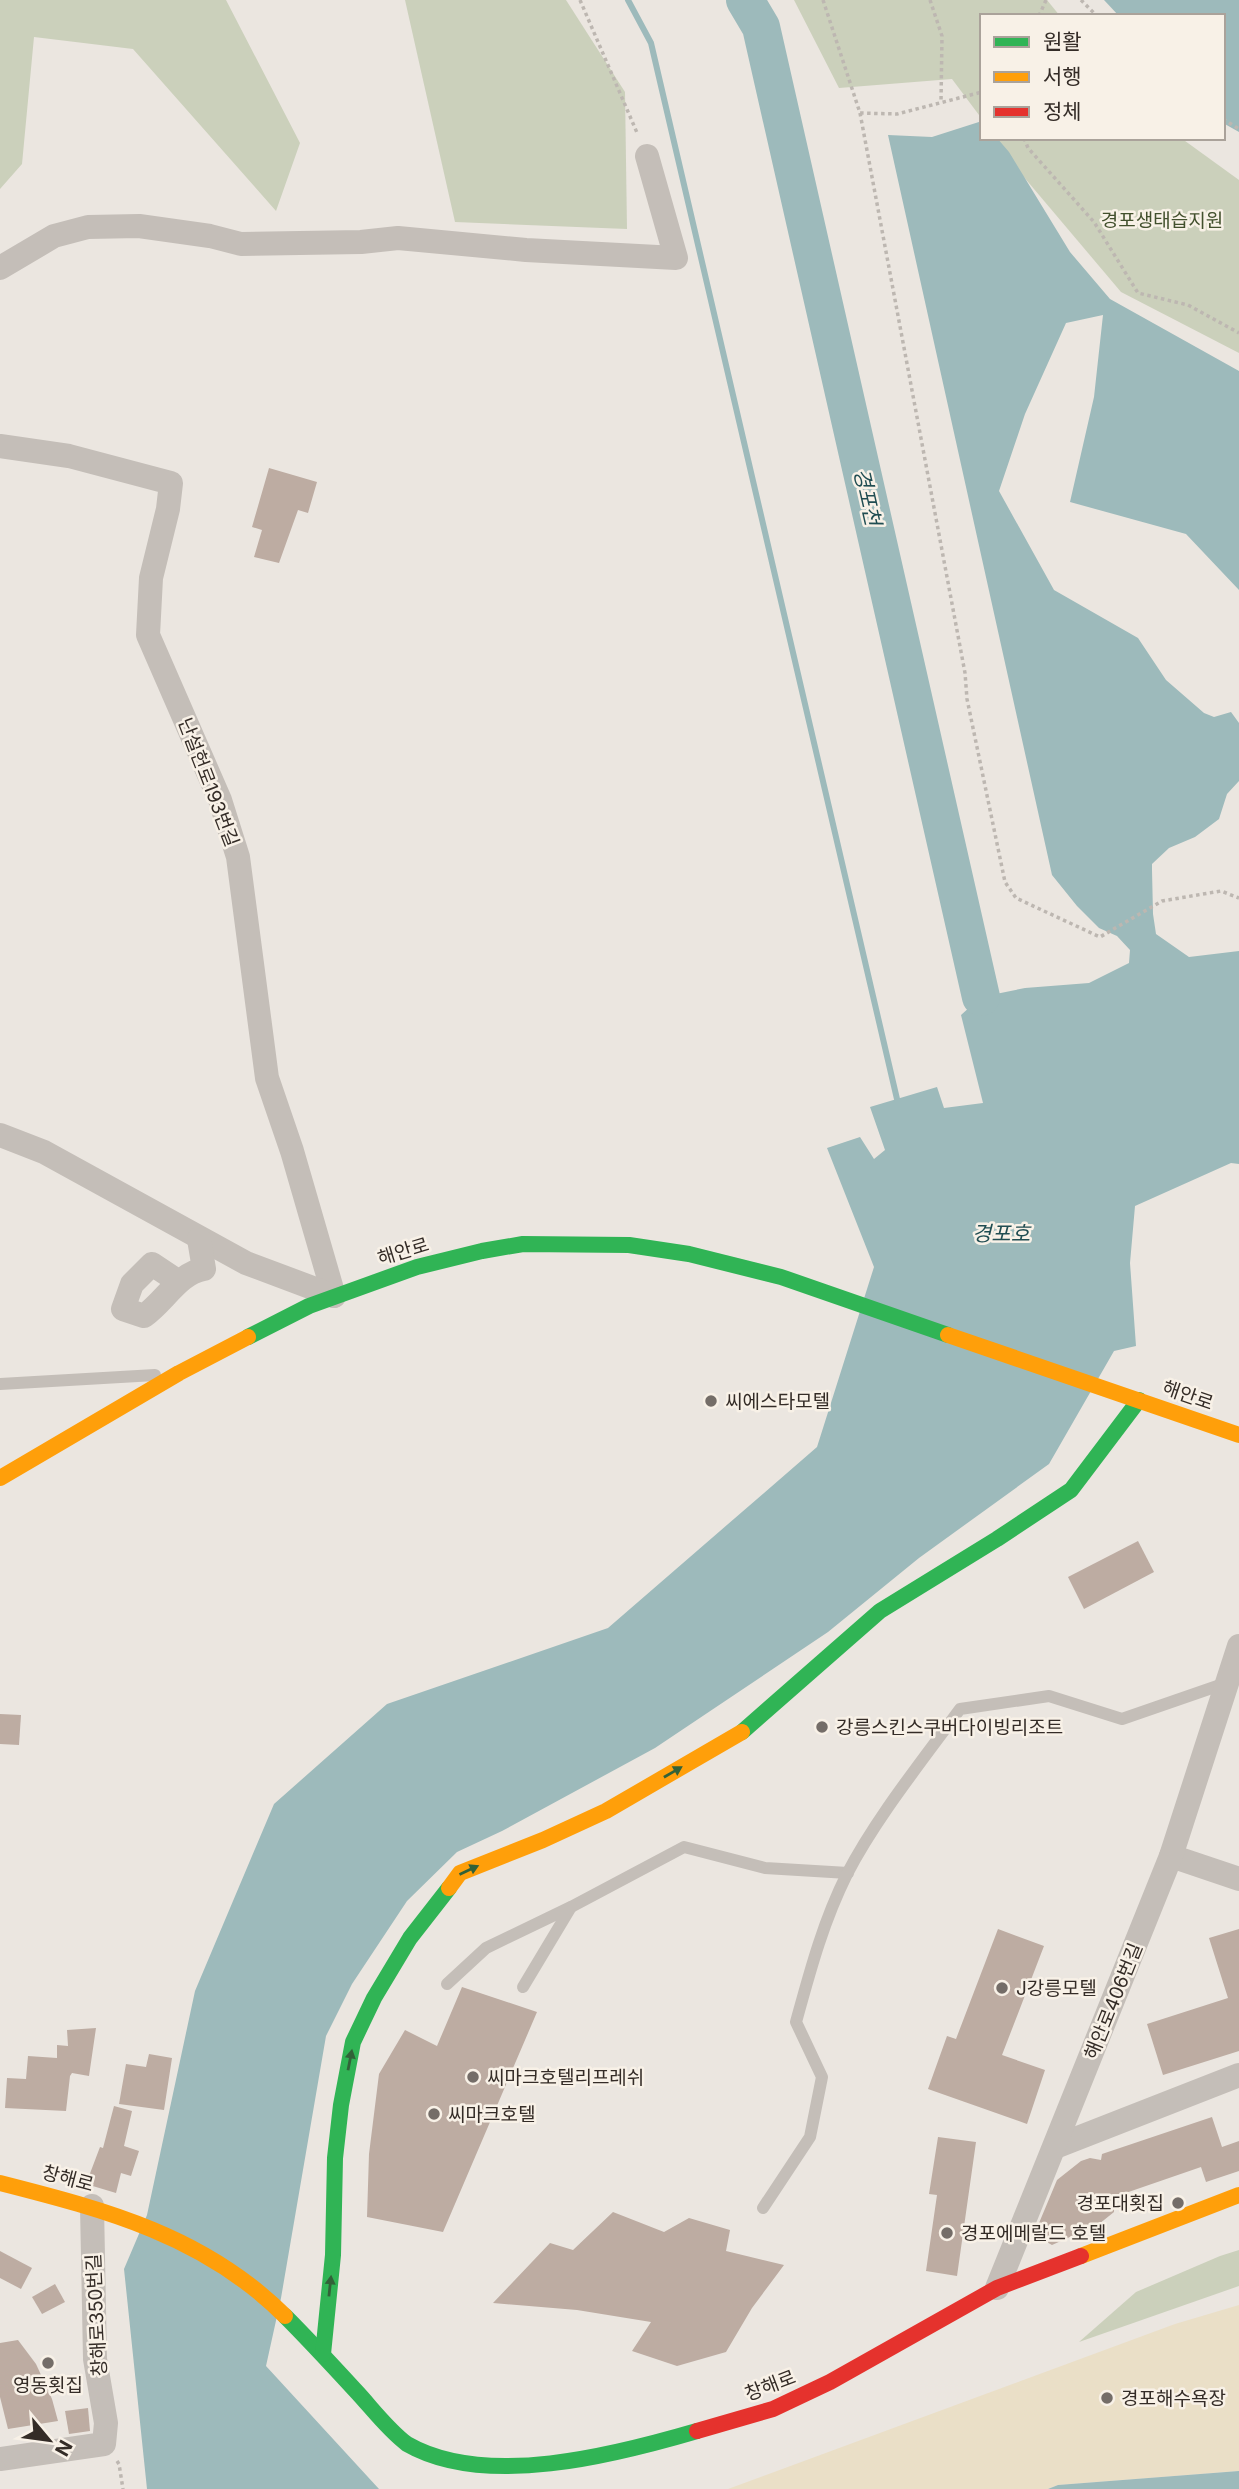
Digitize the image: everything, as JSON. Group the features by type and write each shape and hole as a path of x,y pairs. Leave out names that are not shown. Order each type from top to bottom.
{"street":[{"path":"0,268 54,236 89,227 126,226 210,236 241,244 361,242 398,238 526,250 676,258 648,156"},
{"name":"난설헌로193번길","path":"0,446 69,456 171,483 168,509 152,578 148,635 220,800 238,857 267,1078 292,1151 334,1296"},
{"path":"0,1135 44,1152 246,1263 334,1296"},
{"path":"180,1282 192,1271 204,1269 199,1239"},
{"name":"해안로","path":"0,1478 179,1373 276,1321 334,1296 417,1267 523,1244 629,1245 689,1254 781,1278 1239,1435"},
{"path":"323,2354 333,2255 335,2158 341,2105 353,2042 374,1998 410,1938 460,1873 606,1811 750,1727 880,1611 1072,1490 1132,1397"},
{"name":"해안로406번길","path":"997,2288 1171,1856 1233,1683 1239,1646"},
{"path":"1171,1856 1239,1879"},
{"path":"1055,2147 1239,2076"},
{"name":"창해로","path":"0,2183 92,2206 124,2217 197,2250 268,2299 323,2354 394,2433 409,2445 448,2463 515,2471 614,2455 773,2409 830,2382 997,2288 1239,2195"},
{"name":"창해로350번길","path":"0,2459 104,2444 106,2423 95,2359 92,2206"}],"lane":[{"path":"0,1384 179,1373"},
{"path":"763,2208 810,2137 822,2077 796,2022 819,1939 848,1873 897,1795 960,1709 1049,1696 1122,1719 1233,1683"},
{"path":"447,1984 486,1948 571,1907 684,1847 765,1868 848,1873"},
{"path":"523,1987 571,1907"}],"path":[{"path":"580,0 648,156"},
{"path":"823,0 860,113 965,673 967,699 1004,883 1016,898 1100,937 1162,901 1221,891 1239,898"},
{"path":"930,0 942,36 941,102"},
{"path":"1081,0 1095,14"},
{"path":"860,113 897,114 980,92"},
{"path":"1025,140 1028,148 1094,222 1138,293 1188,305 1239,333"}],"green space":[{"path":"0,0 226,0 300,143 276,211 133,49 34,37 22,164 0,189"},
{"path":"405,0 566,0 625,92 627,229 455,222"},
{"path":"794,0 1047,0 1058,14 980,14 980,116 952,79 839,88"},
{"name":"경포생태습지원","path":"997,140 1184,140 1239,180 1239,353 1121,292 1023,176"},
{"path":"1239,2250 1239,2286 1079,2342 1136,2292"}],"sand":[{"name":"경포해수욕장","path":"1239,2305 1239,2471 1058,2485 1048,2489 728,2489 1175,2324"}],"water":[{"path":"1104,0 1239,0 1239,132 1225,124 1225,14 1117,14"},
{"name":"경포호","path":"980,122 980,140 999,140 1009,152 1070,252 1110,299 1239,371 1239,590 1186,534 1070,502 1094,397 1103,315 1066,323 1025,414 999,491 1054,590 1138,638 1166,680 1204,713 1214,717 1231,712 1239,723 1239,781 1227,794 1219,819 1195,837 1169,848 1152,864 1152,870 1156,934 1189,957 1239,951 1239,1164 1231,1163 1135,1206 1130,1263 1136,1346 1114,1351 1049,1464 919,1558 828,1632 655,1748 502,1831 457,1852 407,1901 352,1984 326,2036 281,2298 266,2366 379,2489 147,2489 124,2269 147,2215 195,1991 274,1804 387,1704 608,1628 817,1447 874,1267 827,1148 860,1137 874,1159 885,1150 870,1107 937,1087 944,1108 983,1103 961,1015 981,997 1025,988 1089,983 1129,963 1130,950 1117,936 1099,928 1052,875 888,135 932,137"},
{"path":"1239,2471 1239,2489 1048,2489 1058,2485"}],"building":[{"path":"269,468 317,482 308,513 298,510 279,563 254,557 262,530 252,527"},
{"path":"1138,1541 1154,1572 1084,1609 1068,1577"},
{"path":"0,1714 21,1715 19,1745 0,1744"},
{"path":"998,1929 1044,1946 1002,2055 1045,2070 1027,2124 928,2089 947,2036 956,2039"},
{"path":"1239,1929 1239,2051 1163,2075 1147,2024 1228,1998 1209,1938"},
{"name":"씨마크호텔","path":"462,1987 537,2012 443,2232 367,2217 369,2154 379,2074 405,2030 437,2046"},
{"path":"96,2028 89,2076 72,2073 70,2076 66,2111 5,2108 7,2078 26,2079 28,2056 57,2058 57,2045 68,2046 67,2030"},
{"path":"149,2054 172,2058 164,2110 119,2104 126,2064 146,2067"},
{"path":"114,2106 132,2111 124,2146 139,2151 131,2176 121,2173 116,2193 86,2184 100,2147 103,2148"},
{"path":"1212,2117 1222,2147 1239,2141 1239,2171 1206,2182 1201,2167 1114,2197 1114,2212 1099,2224 1052,2245 1034,2235 1057,2180 1081,2161 1090,2158 1101,2160 1102,2154"},
{"name":"경포에메랄드 호텔","path":"938,2137 976,2142 957,2276 926,2271 937,2195 929,2194"},
{"path":"613,2212 664,2232 689,2218 730,2230 726,2251 784,2265 752,2308 726,2352 677,2366 632,2351 651,2322 577,2310 493,2303 550,2243 573,2250"},
{"path":"0,2251 32,2268 21,2289 0,2278"},
{"path":"55,2284 65,2302 42,2314 32,2297"},
{"path":"18,2340 36,2364 52,2399 58,2421 8,2429 0,2397 0,2343"},
{"path":"88,2408 90,2431 69,2434 65,2411"}],"waterway":[{"path":"628,0 651,43 897,1099"},
{"name":"경포천","path":"745,0 761,27 981,997"}],"traffic: fast":[{"path":"248,1337 309,1306 417,1267 523,1244 629,1245 689,1254 781,1277 948,1335"},
{"path":"742,1732 880,1611 1071,1490 1139,1400"},
{"path":"323,2354 333,2255 335,2158 341,2105 353,2042 374,1998 410,1938 449,1888"},
{"path":"285,2316 393,2432 407,2444 438,2457 474,2464 511,2466 551,2463 590,2458 697,2431"}],"traffic: slow":[{"path":"948,1335 1239,1435"},
{"path":"0,1478 179,1373 248,1337"},
{"path":"449,1888 460,1873 606,1811 742,1732"},
{"path":"0,2183 116,2216 188,2246 222,2265 254,2288 285,2316"},
{"path":"1081,2256 1239,2195"}],"traffic: jam":[{"path":"697,2431 773,2409 830,2382 997,2288 1081,2256"}],"place":[{"name":"씨에스타모텔","path":"711,1401"},
{"name":"강릉스킨스쿠버다이빙리조트","path":"822,1727"},
{"name":"J강릉모텔","path":"1002,1988"},
{"name":"씨마크호텔리프레쉬","path":"473,2077"},
{"name":"씨마크호텔","path":"434,2114"},
{"name":"경포대횟집","path":"1178,2203"},
{"name":"경포에메랄드 호텔","path":"947,2233"},
{"name":"영동횟집","path":"48,2363"},
{"name":"경포해수욕장","path":"1107,2398"}]}
